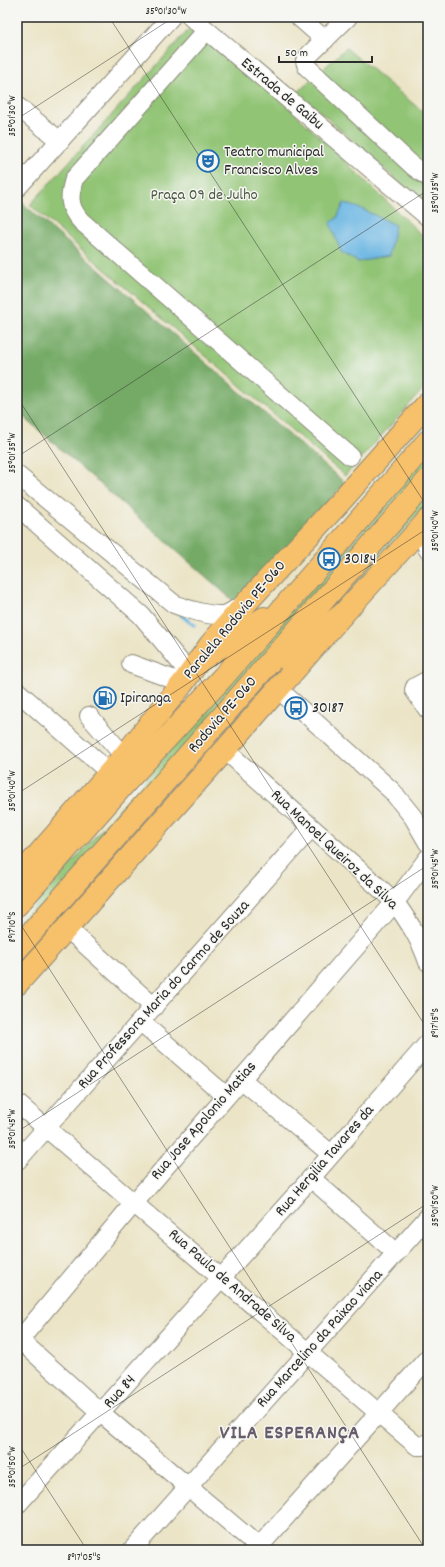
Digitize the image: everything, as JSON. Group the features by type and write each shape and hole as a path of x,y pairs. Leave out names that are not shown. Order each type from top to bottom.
{"main road":[{"name":"Paralela Rodovia PE-060","path":"17,879 110,773 246,603 338,504 428,403"},
{"name":"Rodovia PE-060","path":"17,905 126,782 223,677 428,441"},
{"name":"Rodovia PE-060","path":"19,942 249,685 428,480"},
{"path":"17,984 47,948 68,928 225,750 277,688 424,524"},
{"path":"190,673 285,605"},
{"path":"249,685 343,614"},
{"path":"19,942 36,947 47,948"}],"street":[{"path":"17,188 171,17"},
{"name":"Estrada de Gaibu","path":"191,17 428,217"},
{"path":"299,17 325,40"},
{"path":"348,17 314,51 306,61 307,67 414,167 428,177"},
{"path":"206,31 74,178 70,192 71,205 75,214 81,221 350,456"},
{"path":"17,106 60,141"},
{"path":"17,475 174,604 193,611 208,614 226,614 246,603"},
{"path":"17,506 141,616 190,673"},
{"path":"424,524 428,550"},
{"path":"131,664 190,673"},
{"path":"428,680 415,687 414,690 428,710"},
{"path":"277,688 392,791 413,817 428,843"},
{"path":"17,691 110,773"},
{"path":"89,716 124,756"},
{"name":"Rua Manoel Queiroz da Silva","path":"225,750 395,902 410,924 425,952 428,962"},
{"name":"Rua Professora Maria do Carmo de Souza","path":"17,1161 311,828"},
{"name":"Rua Jose Apolonio Matias","path":"18,1342 134,1203 395,902 428,858"},
{"path":"68,928 154,1007"},
{"path":"141,1022 226,1096"},
{"name":"Rua Hergilia Tavares da","path":"222,1278 428,1043"},
{"path":"241,1079 331,1154"},
{"name":"Rua Paulo de Andrade Silva","path":"17,1103 379,1413 423,1444"},
{"path":"311,1178 396,1253"},
{"name":"Rua Marcelino da Paixao viana","path":"132,1550 428,1217"},
{"name":"Rua 84","path":"17,1505 222,1278"},
{"path":"18,1342 188,1487 258,1549 428,1358"}],"green space":[{"name":"Praça 09 de Julho","path":"193,25 282,101 428,241 428,384 345,476 30,205"},
{"path":"346,48 428,116 428,208 298,92"},
{"path":"20,201 345,483 237,604 17,411 17,204"},
{"path":"428,454 428,471 28,932 17,926"},
{"path":"428,490 428,504 338,606 290,648"}],"water":[{"path":"344,203 362,209 395,225 389,256 358,262 341,252 330,223 337,218"}],"waterway":[{"path":"181,615 194,625"}],"place":[{"name":"Teatro municipal Francisco Alves","path":"208,161"},
{"name":"30184","path":"329,559"},
{"name":"Ipiranga","path":"105,698"},
{"name":"30187","path":"296,708"}],"district":[{"name":"VILA ESPERANÇA","path":"290,1434"}]}
